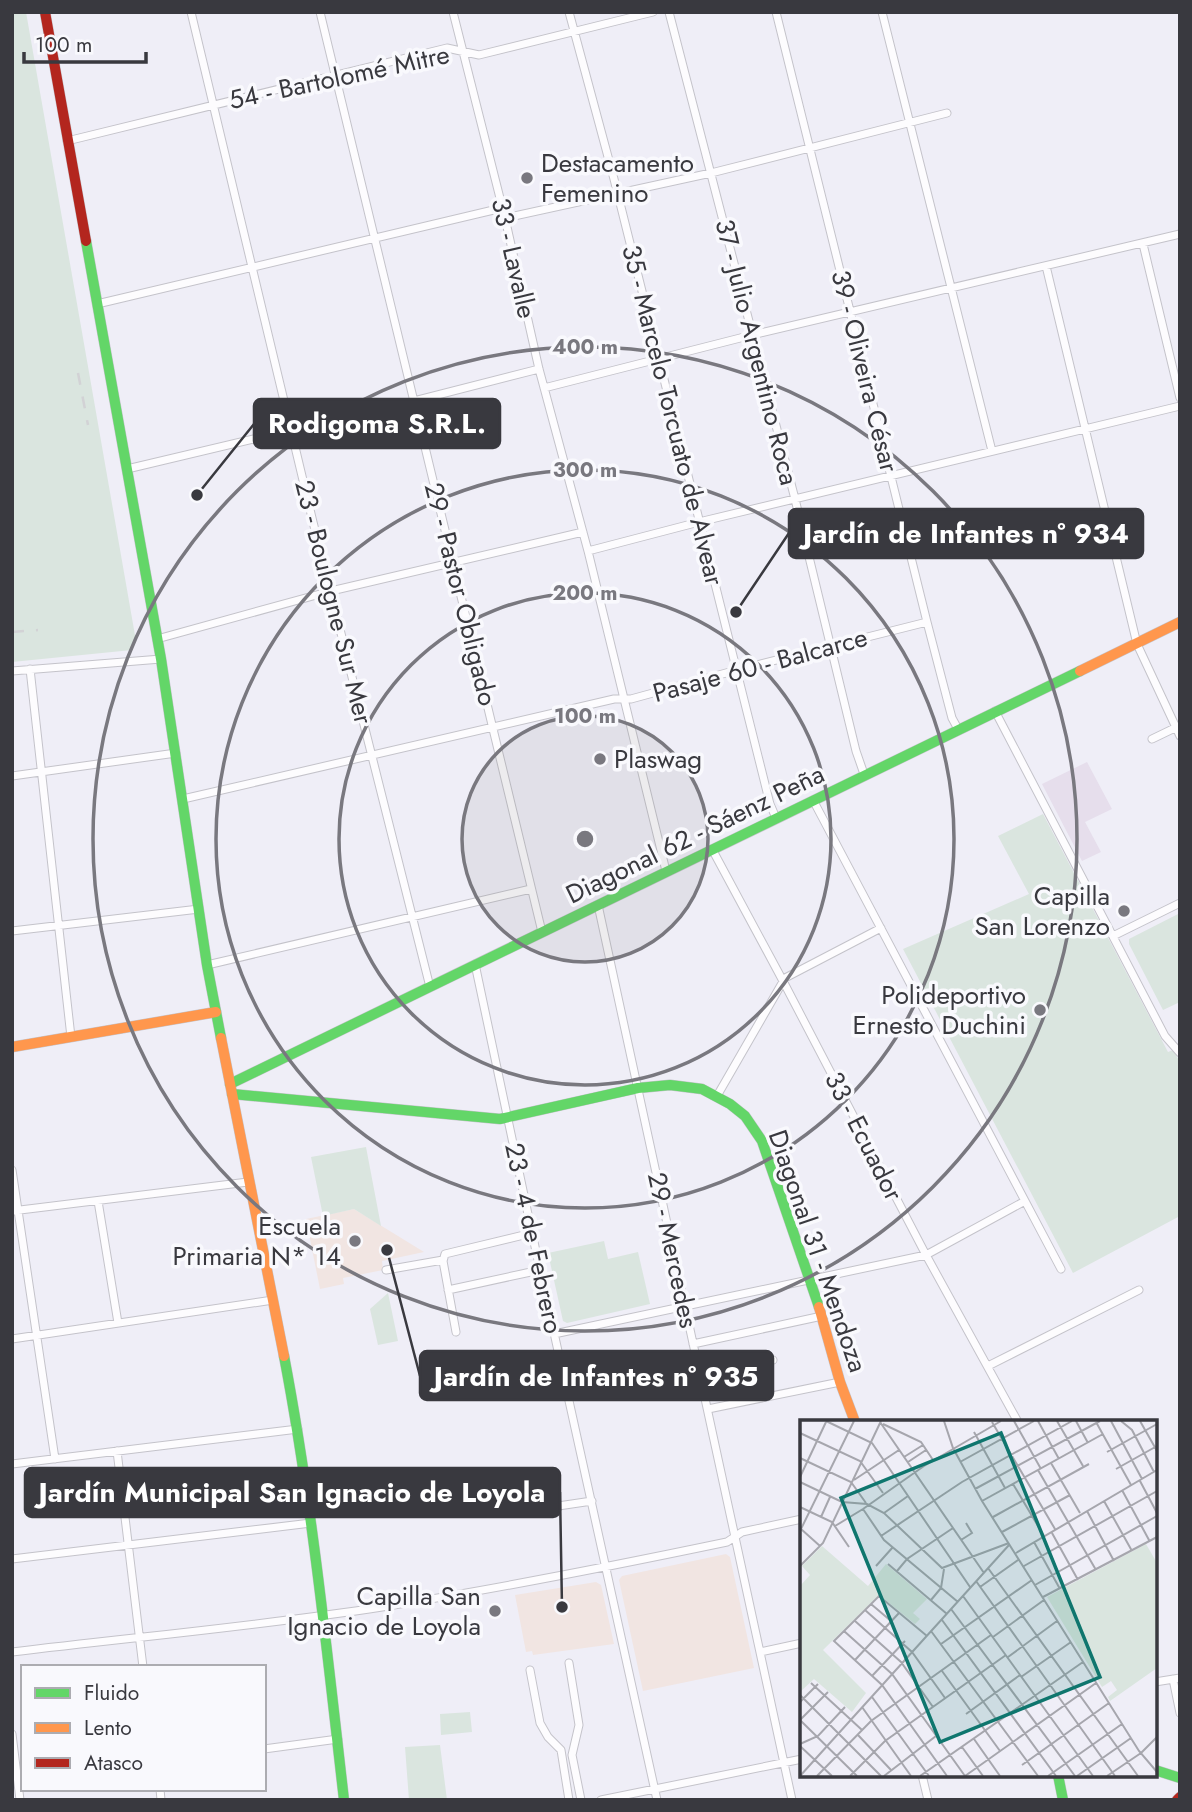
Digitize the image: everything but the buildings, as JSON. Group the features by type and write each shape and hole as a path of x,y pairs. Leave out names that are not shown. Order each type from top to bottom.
{"main road":[{"path":"45,12 161,659 207,965 298,1429 344,1800"},
{"name":"Diagonal 62 - Sáenz Peña","path":"231,1089 475,964 1180,622"},
{"path":"12,1047 216,1012"},
{"name":"Diagonal 31 - Mendoza","path":"231,1089 509,1119 638,1088 682,1086 702,1089 717,1096 745,1116 762,1141 811,1280 840,1382 854,1420"},
{"path":"1157,1771 1180,1778"},
{"path":"1058,1777 1063,1800"}],"street":[{"name":"23 - Boulogne Sur Mer","path":"191,12 430,987"},
{"name":"29 - Pastor Obligado","path":"320,12 542,932"},
{"name":"33 - Lavalle","path":"453,12 505,218 539,369 588,551 666,871"},
{"name":"35 - Marcelo Torcuato de Alvear","path":"569,12 618,194 770,804 776,818"},
{"name":"54 - Bartolomé Mitre","path":"67,141 447,48 479,55 653,12"},
{"name":"37 - Julio Argentino Roca","path":"669,12 864,774"},
{"name":"39 - Oliveira César","path":"776,12 927,622 952,718 958,729"},
{"path":"883,12 992,451"},
{"path":"505,218 711,173 947,113"},
{"path":"97,304 502,208"},
{"path":"544,388 850,311 1180,234"},
{"path":"1143,244 1180,398"},
{"path":"1046,266 1136,644 1178,726 1180,736"},
{"path":"127,469 539,369"},
{"path":"588,551 1180,406"},
{"path":"157,639 331,591 583,532"},
{"name":"Pasaje 60 - Balcarce","path":"183,799 493,726 631,699 927,622"},
{"path":"12,671 161,659"},
{"path":"30,669 71,1037"},
{"path":"995,711 1165,1036 1180,1053"},
{"path":"1152,739 1178,726"},
{"path":"12,776 176,753"},
{"path":"813,800 1061,1269"},
{"name":"33 - Ecuador","path":"712,849 926,1255 1017,1420"},
{"path":"207,965 531,889"},
{"path":"1113,936 1180,903"},
{"name":"29 - Mercedes","path":"598,905 792,1800"},
{"path":"12,931 199,909"},
{"path":"717,1096 783,981 789,975 881,928"},
{"name":"23 - 4 de Febrero","path":"475,964 657,1800"},
{"path":"12,1170 15,1211 38,1335 55,1459"},
{"path":"15,1211 248,1182"},
{"path":"98,1201 118,1323"},
{"path":"554,1334 926,1255 1025,1201"},
{"path":"456,1332 443,1259 445,1254 532,1233"},
{"path":"386,1270 443,1259"},
{"path":"448,1290 540,1270"},
{"path":"988,1366 1139,1290"},
{"path":"12,1339 273,1300"},
{"path":"693,1344 822,1316"},
{"path":"699,1375 773,1360"},
{"path":"708,1409 840,1382"},
{"path":"12,1464 298,1429"},
{"path":"117,1451 144,1665"},
{"path":"538,1509 592,1501"},
{"path":"12,1652 448,1596 727,1542 742,1532 800,1519"},
{"path":"12,1559 311,1522"},
{"path":"760,1652 800,1643"},
{"path":"569,1663 579,1725 572,1755 581,1800"},
{"path":"530,1670 540,1723 548,1737 561,1750 569,1800"},
{"path":"1157,1682 1176,1679 1180,1713"},
{"path":"12,1734 20,1800"},
{"path":"266,1749 338,1739"},
{"path":"601,1800 800,1759"},
{"path":"922,1777 928,1800"}],"shaded area":[{"path":"12,12 26,12 136,641 132,650 12,662"},
{"path":"1087,762 1112,809 1085,822 1101,852 1082,861 1042,784"},
{"name":"Polideportivo Ernesto Duchini","path":"1043,814 1168,1052 1173,1050 1180,1062 1180,1216 1073,1273 903,949 1029,894 998,836"},
{"path":"1180,913 1180,1002 1163,1010 1129,944 1129,939"},
{"path":"366,1147 381,1226 354,1209 323,1216 311,1157"},
{"path":"354,1209 424,1252 382,1261 383,1270 343,1278 344,1284 320,1289 306,1219"},
{"path":"604,1241 608,1259 638,1252 650,1304 567,1323 563,1321 548,1253"},
{"path":"388,1293 398,1341 378,1345 370,1309"},
{"path":"726,1554 730,1557 754,1668 643,1691 619,1580 622,1576"},
{"path":"596,1582 601,1585 614,1644 533,1655 532,1651 526,1652 515,1595"},
{"path":"470,1712 472,1732 441,1735 440,1714"},
{"path":"440,1745 447,1800 409,1800 405,1747"}],"railway":[{"path":"78,373 88,425"},
{"path":"12,632 38,630"}],"traffic: fast":[{"path":"86,241 161,659 207,965 221,1038"},
{"path":"230,1084 1080,671"},
{"path":"232,1094 500,1119 638,1088 670,1085 702,1089 730,1104 745,1116 762,1141 819,1307"},
{"path":"284,1356 311,1522 344,1800"},
{"path":"1157,1771 1180,1778"},
{"path":"1058,1777 1063,1800"}],"traffic: slow":[{"path":"1080,671 1180,622"},
{"path":"12,1047 216,1012"},
{"path":"221,1038 284,1356"},
{"path":"819,1307 840,1382 854,1420"}],"traffic: jam":[{"path":"45,12 86,241"},
{"path":"1177,1800 1180,1797"}],"place":[{"name":"Destacamento Femenino","path":"527,178"},
{"name":"Rodigoma S.R.L.","path":"197,495"},
{"name":"Jardín de Infantes nº 934","path":"736,612"},
{"name":"Plaswag","path":"600,759"},
{"name":"Capilla San Lorenzo","path":"1124,911"},
{"name":"Polideportivo Ernesto Duchini","path":"1040,1010"},
{"name":"Escuela Primaria N* 14","path":"355,1241"},
{"name":"Jardín de Infantes nº 935","path":"387,1250"},
{"name":"Jardín Municipal San Ignacio de Loyola","path":"562,1607"},
{"name":"Capilla San Ignacio de Loyola","path":"495,1611"}]}
